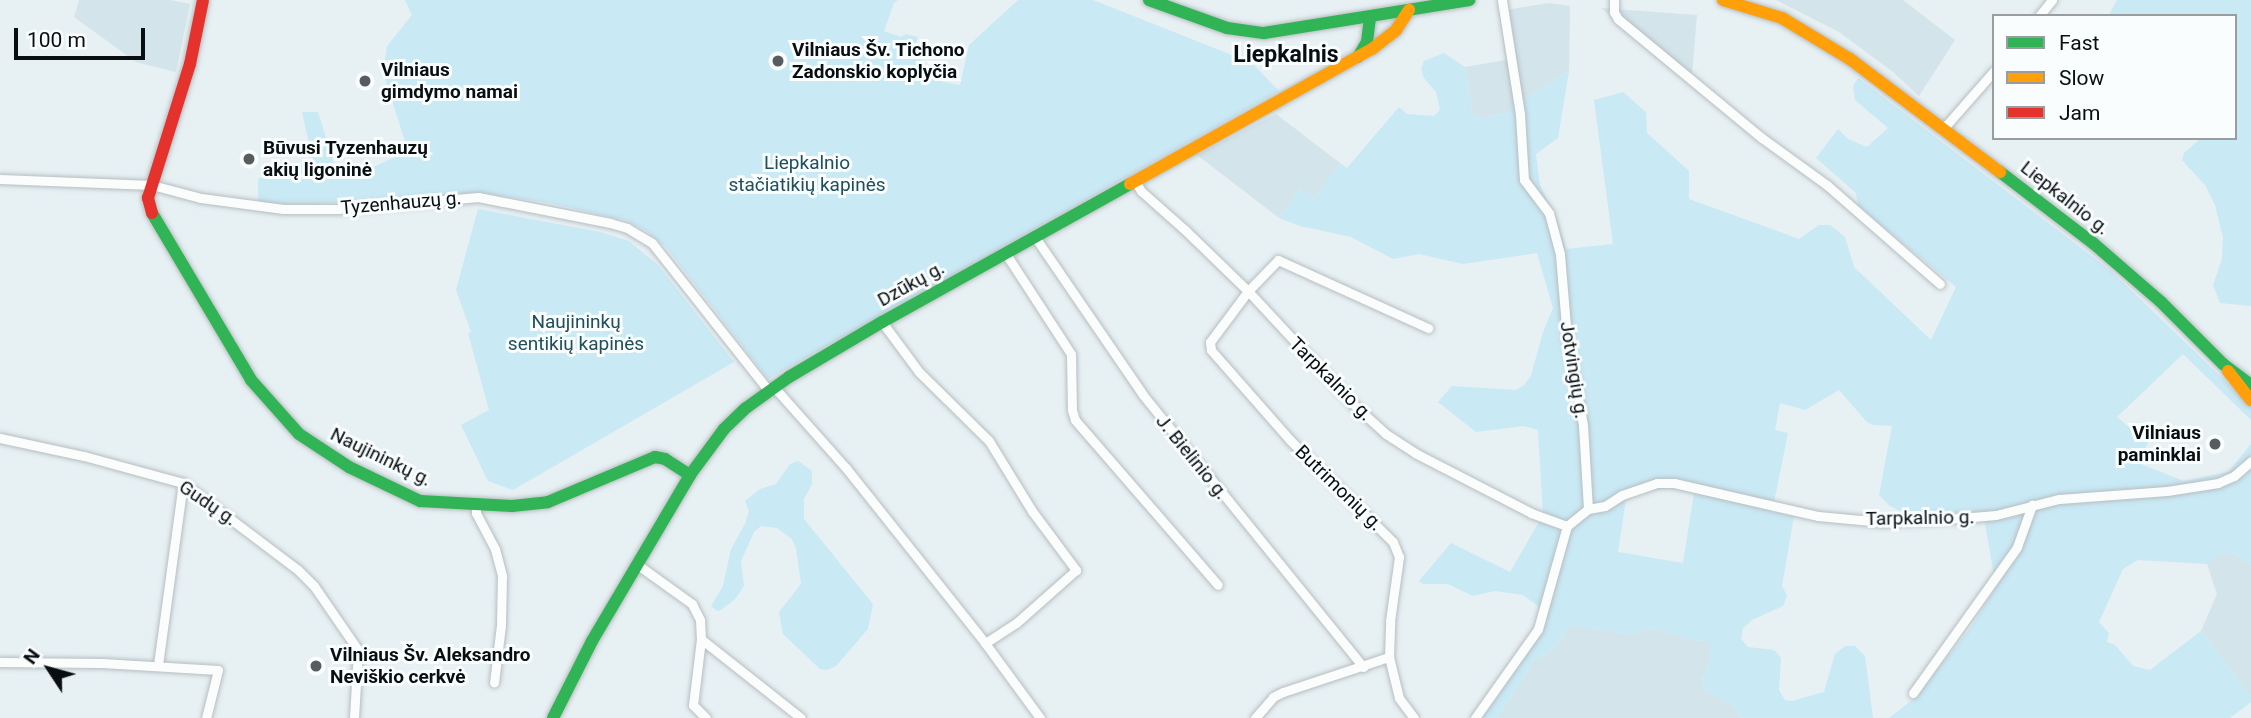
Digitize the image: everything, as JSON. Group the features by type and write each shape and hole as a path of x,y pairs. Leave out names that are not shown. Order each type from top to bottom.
{"street":[{"path":"152,185 190,64 203,0"},
{"path":"1149,0 1196,19 1251,32 1294,30 1469,0"},
{"name":"Jotvingių g.","path":"1502,0 1520,114 1524,180 1549,213 1560,254 1567,338 1583,425 1588,509"},
{"path":"1614,0 1614,12 1618,19 1762,138 1828,185 1940,284"},
{"name":"Liepkalnio g.","path":"1723,0 1782,18 1826,42 2125,269 2223,364 2251,385"},
{"path":"2041,14 2052,0"},
{"name":"Dzūkų g.","path":"553,718 592,641 690,475 724,429 771,388 882,322 1358,57 1391,35 1409,10"},
{"path":"1358,57 1367,42 1370,17"},
{"path":"1943,129 1992,73"},
{"name":"Tyzenhauzų g.","path":"0,179 152,185 201,198 283,209 338,209 478,197 565,212 627,228 652,243 664,255 771,388 846,467 985,643 1040,718"},
{"name":"Tarpkalnio g.","path":"1135,181 1141,191 1185,229 1248,291 1352,403 1387,434 1416,453 1531,513 1567,526"},
{"name":"Naujininkų g.","path":"152,185 148,198 151,210 251,380 299,434 342,463 412,497 438,505 548,502 655,457 665,459 690,475"},
{"name":"J. Bielinio g.","path":"1035,237 1143,395 1363,667"},
{"path":"1006,254 1071,354 1072,410 1076,420 1218,585"},
{"path":"1248,291 1273,262 1281,261 1428,328"},
{"name":"Butrimonių g.","path":"1248,291 1209,342 1211,350 1315,468 1393,542 1399,557 1390,621 1389,657 1399,698 1414,718"},
{"path":"882,322 919,372 989,441 1032,511 1076,570 1016,623 985,643"},
{"name":"Liepkalnio g.","path":"2223,364 2238,387 2251,400"},
{"name":"Gudų g.","path":"0,438 85,456 183,483 310,580 354,640 360,657 354,718"},
{"name":"Tarpkalnio g.","path":"1588,509 1605,506 1622,495 1657,483 1674,483 1818,516 1882,522 1996,516 2059,499 2121,492 2167,491 2218,483 2226,481 2251,461"},
{"path":"158,665 183,483"},
{"path":"1913,693 2017,547 2032,505"},
{"path":"476,506 476,513 495,549 502,576 501,625 494,683"},
{"path":"1475,718 1538,629 1567,526 1588,509"},
{"path":"638,565 692,604 700,620 701,639 693,705 706,718"},
{"path":"701,639 801,718"},
{"path":"1255,718 1273,698 1283,692 1389,657"},
{"path":"0,662 158,665 218,670 206,718"}],"shaded area":[{"path":"79,0 170,0 190,4 176,72 136,62 74,17"},
{"path":"1776,0 1903,0 1955,40 1919,96 1893,72 1839,32"},
{"path":"1549,3 1570,6 1569,71 1532,93 1508,112 1480,119 1473,114 1465,67 1506,60 1499,11"},
{"path":"1601,8 1697,15 1691,86"},
{"path":"1276,114 1340,163 1314,198 1300,188 1279,218 1197,155"},
{"path":"2225,552 2234,554 2251,565 2251,696 2201,631 2217,594 2207,564"},
{"path":"1573,625 1631,635 1655,628 1694,641 1704,640 1710,644 1710,657 1702,680 1703,689 1733,706 1742,718 1498,718 1534,660 1548,654"}],"green space":[{"name":"Liepkalnio stačiatikių kapinės","path":"405,0 898,0 894,3 884,31 901,37 906,34 918,37 912,56 923,61 921,66 932,72 940,81 960,85 969,45 1018,0 1093,0 1252,63 1279,91 768,379 666,247 646,231 624,220 549,203 483,193 312,204 258,204 258,179 313,161 302,112 318,112 334,164 346,168 373,167 408,151 383,72 387,46 412,15"},
{"path":"2117,0 2251,0 2251,306 2220,303 2213,285 2222,259 2223,238 2215,205 2205,185 2182,160 2184,153 2199,140 2237,140 2237,14 2109,14"},
{"path":"1444,53 1465,67 1473,114 1480,119 1508,112 1532,93 1569,71 1558,138 1536,154 1540,185 1559,224 1566,249 1613,244 1594,100 1623,92 1646,112 1647,133 1689,171 1689,199 1799,239 1819,225 1830,225 1845,237 1854,267 1931,340 1956,287 1858,206 1856,193 1816,158 1838,129 1848,139 1867,147 1888,128 1855,100 1853,86 1858,78 2111,271 2251,406 2251,420 2183,354 2117,417 2148,443 2138,463 2184,481 2228,472 2251,444 2251,565 2234,554 2225,552 2207,564 2138,560 2123,569 2099,622 2109,633 2107,642 2115,645 2133,666 2150,670 2201,631 2251,696 2251,702 2230,718 1889,718 1916,697 1971,627 1996,587 1983,512 1908,515 1890,506 1879,495 1892,426 1867,422 1839,390 1805,410 1780,403 1775,430 1788,433 1772,512 1794,516 1782,586 1787,596 1783,606 1752,620 1743,628 1741,639 1748,647 1774,650 1781,658 1779,690 1785,700 1792,701 1824,692 1835,654 1845,646 1855,646 1865,656 1873,718 1742,718 1733,706 1703,689 1702,681 1710,657 1710,645 1704,640 1694,641 1655,628 1631,635 1573,625 1548,654 1534,660 1498,718 1481,718 1548,620 1538,606 1523,595 1495,591 1473,596 1448,584 1423,584 1419,581 1451,543 1510,572 1543,515 1538,430 1524,426 1476,432 1438,402 1452,386 1516,390 1531,376 1543,332 1553,308 1537,253 1463,264 1419,254 1393,259 1351,237 1300,226 1279,218 1300,188 1314,198 1340,163 1347,168 1399,107 1407,114 1434,116 1440,110 1436,92 1424,78 1421,69 1424,61","holes":["1668,488 1694,493 1683,563 1618,552 1626,499 1639,493"]},
{"name":"Naujininkų sentikių kapinės","path":"478,209 600,232 629,241 658,265 734,362 513,490 488,481 461,425 489,410 468,333 471,332 456,290"},
{"path":"798,461 812,471 812,484 804,499 804,519 873,604 868,629 836,666 827,670 820,669 783,634 779,612 801,584 796,548 792,539 777,528 761,526 754,532 741,561 744,586 735,599 721,610 717,611 711,606 723,586 731,549 745,524 749,511 745,501 760,489 776,484 790,464"}],"traffic: fast":[{"path":"1149,0 1227,28 1264,33 1469,0"},
{"path":"1358,57 1367,42 1370,17"},
{"path":"2000,172 2093,243 2161,302 2223,364 2251,385"},
{"path":"553,718 592,641 690,475 724,429 746,408 789,377 882,322 1130,184"},
{"path":"152,213 251,380 299,434 349,467 420,501 512,506 548,502 655,457 665,459 690,475"}],"traffic: slow":[{"path":"1723,0 1782,18 1850,59 2000,172"},
{"path":"1130,184 1372,49 1396,30 1409,10"},
{"path":"2228,371 2251,400"}],"traffic: jam":[{"path":"152,213 148,198 190,64 203,0"}],"place":[{"name":"Vilniaus Šv. Tichono Zadonskio koplyčia","path":"778,61"},
{"name":"Vilniaus gimdymo namai","path":"365,81"},
{"name":"Būvusi Tyzenhauzų akių ligoninė","path":"249,159"},
{"name":"Vilniaus paminklai","path":"2215,444"},
{"name":"Vilniaus Šv. Aleksandro Neviškio cerkvė","path":"316,666"}],"district":[{"name":"Liepkalnis","path":"1286,55"}]}
